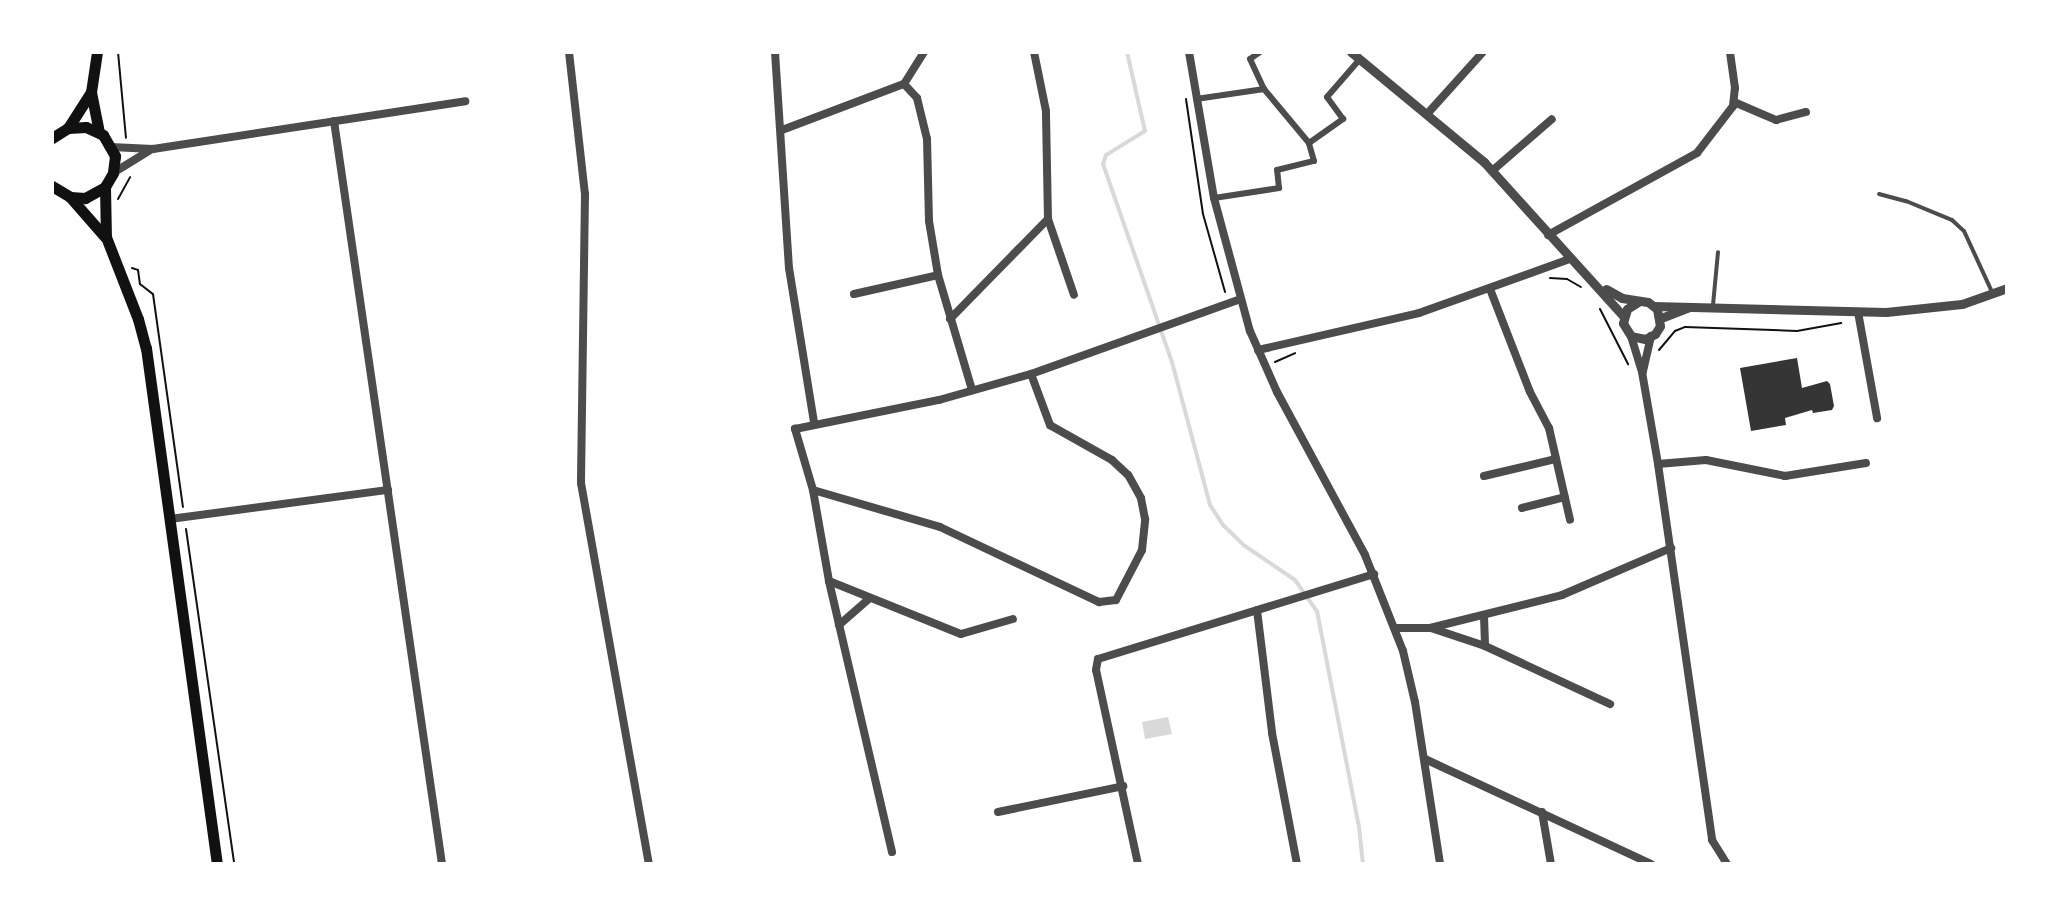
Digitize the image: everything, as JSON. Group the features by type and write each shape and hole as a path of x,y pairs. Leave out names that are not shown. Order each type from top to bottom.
{"main road":[{"path":"97,52 91,92 99,132 111,147 113,173 105,187 106,237 143,333 217,864"},
{"path":"52,138 68,128 91,92"},
{"path":"68,128 86,127 99,132"},
{"path":"53,187 70,197 106,237"},
{"path":"70,197 85,198 105,187"}],"street":[{"path":"569,52 585,194 581,483 649,864"},
{"path":"775,52 789,268 814,423"},
{"path":"782,130 904,84 924,52"},
{"path":"1034,52 1046,111 1048,219 1074,295"},
{"path":"1189,52 1214,198 1240,299 1258,350 1374,574 1409,673 1440,864"},
{"path":"1214,198 1279,188 1277,170 1314,161 1309,143 1264,89 1250,59 1260,52"},
{"path":"1428,113 1483,52"},
{"path":"1548,235 1697,153 1728,116 1734,102 1730,52"},
{"path":"1309,143 1343,119 1327,97 1356,55 1428,113 1492,171 1623,316 1624,327 1631,336 1642,372 1658,464 1712,840 1727,864"},
{"path":"904,84 917,98 927,139 929,221 938,275 972,390"},
{"path":"1196,99 1264,89"},
{"path":"111,147 153,149 465,101"},
{"path":"1734,102 1776,120 1806,112"},
{"path":"1492,171 1552,119"},
{"path":"334,121 442,864"},
{"path":"113,173 153,149"},
{"path":"950,319 1048,219"},
{"path":"1258,350 1419,313 1570,259"},
{"path":"854,294 938,275"},
{"path":"1596,283 1617,296 1654,306 1709,305 1858,317 1938,308 2007,288"},
{"path":"1490,289 1530,392 1549,428 1570,520"},
{"path":"892,852 829,581 813,490 795,429 1031,374 1240,299"},
{"path":"1623,316 1630,306 1640,301"},
{"path":"1661,318 1709,305"},
{"path":"1631,336 1641,339 1659,329 1661,318 1654,306"},
{"path":"1858,317 1877,418"},
{"path":"1642,372 1651,336"},
{"path":"813,490 940,527 1099,602 1111,603 1128,582 1142,550 1145,519 1141,498 1132,480 1112,460 1050,425 1031,374"},
{"path":"1484,476 1556,459"},
{"path":"1658,464 1706,460 1785,476 1866,463"},
{"path":"170,519 388,490"},
{"path":"1522,508 1565,497"},
{"path":"1395,628 1430,628 1562,595 1671,548"},
{"path":"1138,864 1096,670 1098,659 1313,590 1374,574"},
{"path":"829,581 961,634 1013,619"},
{"path":"839,625 870,598"},
{"path":"1257,610 1272,733 1297,864"},
{"path":"1484,616 1485,646"},
{"path":"1430,628 1485,646 1610,704"},
{"path":"1425,759 1651,864"},
{"path":"998,812 1123,786"},
{"path":"1542,812 1551,864"}],"lane":[{"path":"1879,194 1906,201 1952,220 1964,231 1993,294"},
{"path":"1709,305 1718,252"}],"path":[{"path":"1546,278 1567,279 1584,290"},
{"path":"1600,306 1602,317 1631,369"},
{"path":"1656,353 1675,331 1685,327 1797,331 1858,317"}],"shaded area":[{"path":"1168,717 1172,734 1145,739 1142,722"}],"building":[{"path":"1797,358 1802,388 1827,381 1830,384 1832,410 1813,413 1812,410 1785,418 1786,425 1751,431 1740,368"}],"waterway":[{"path":"1127,52 1145,131 1106,155 1103,164 1172,362 1210,505 1223,525 1245,546 1295,580 1317,611 1359,827 1363,864"}]}
